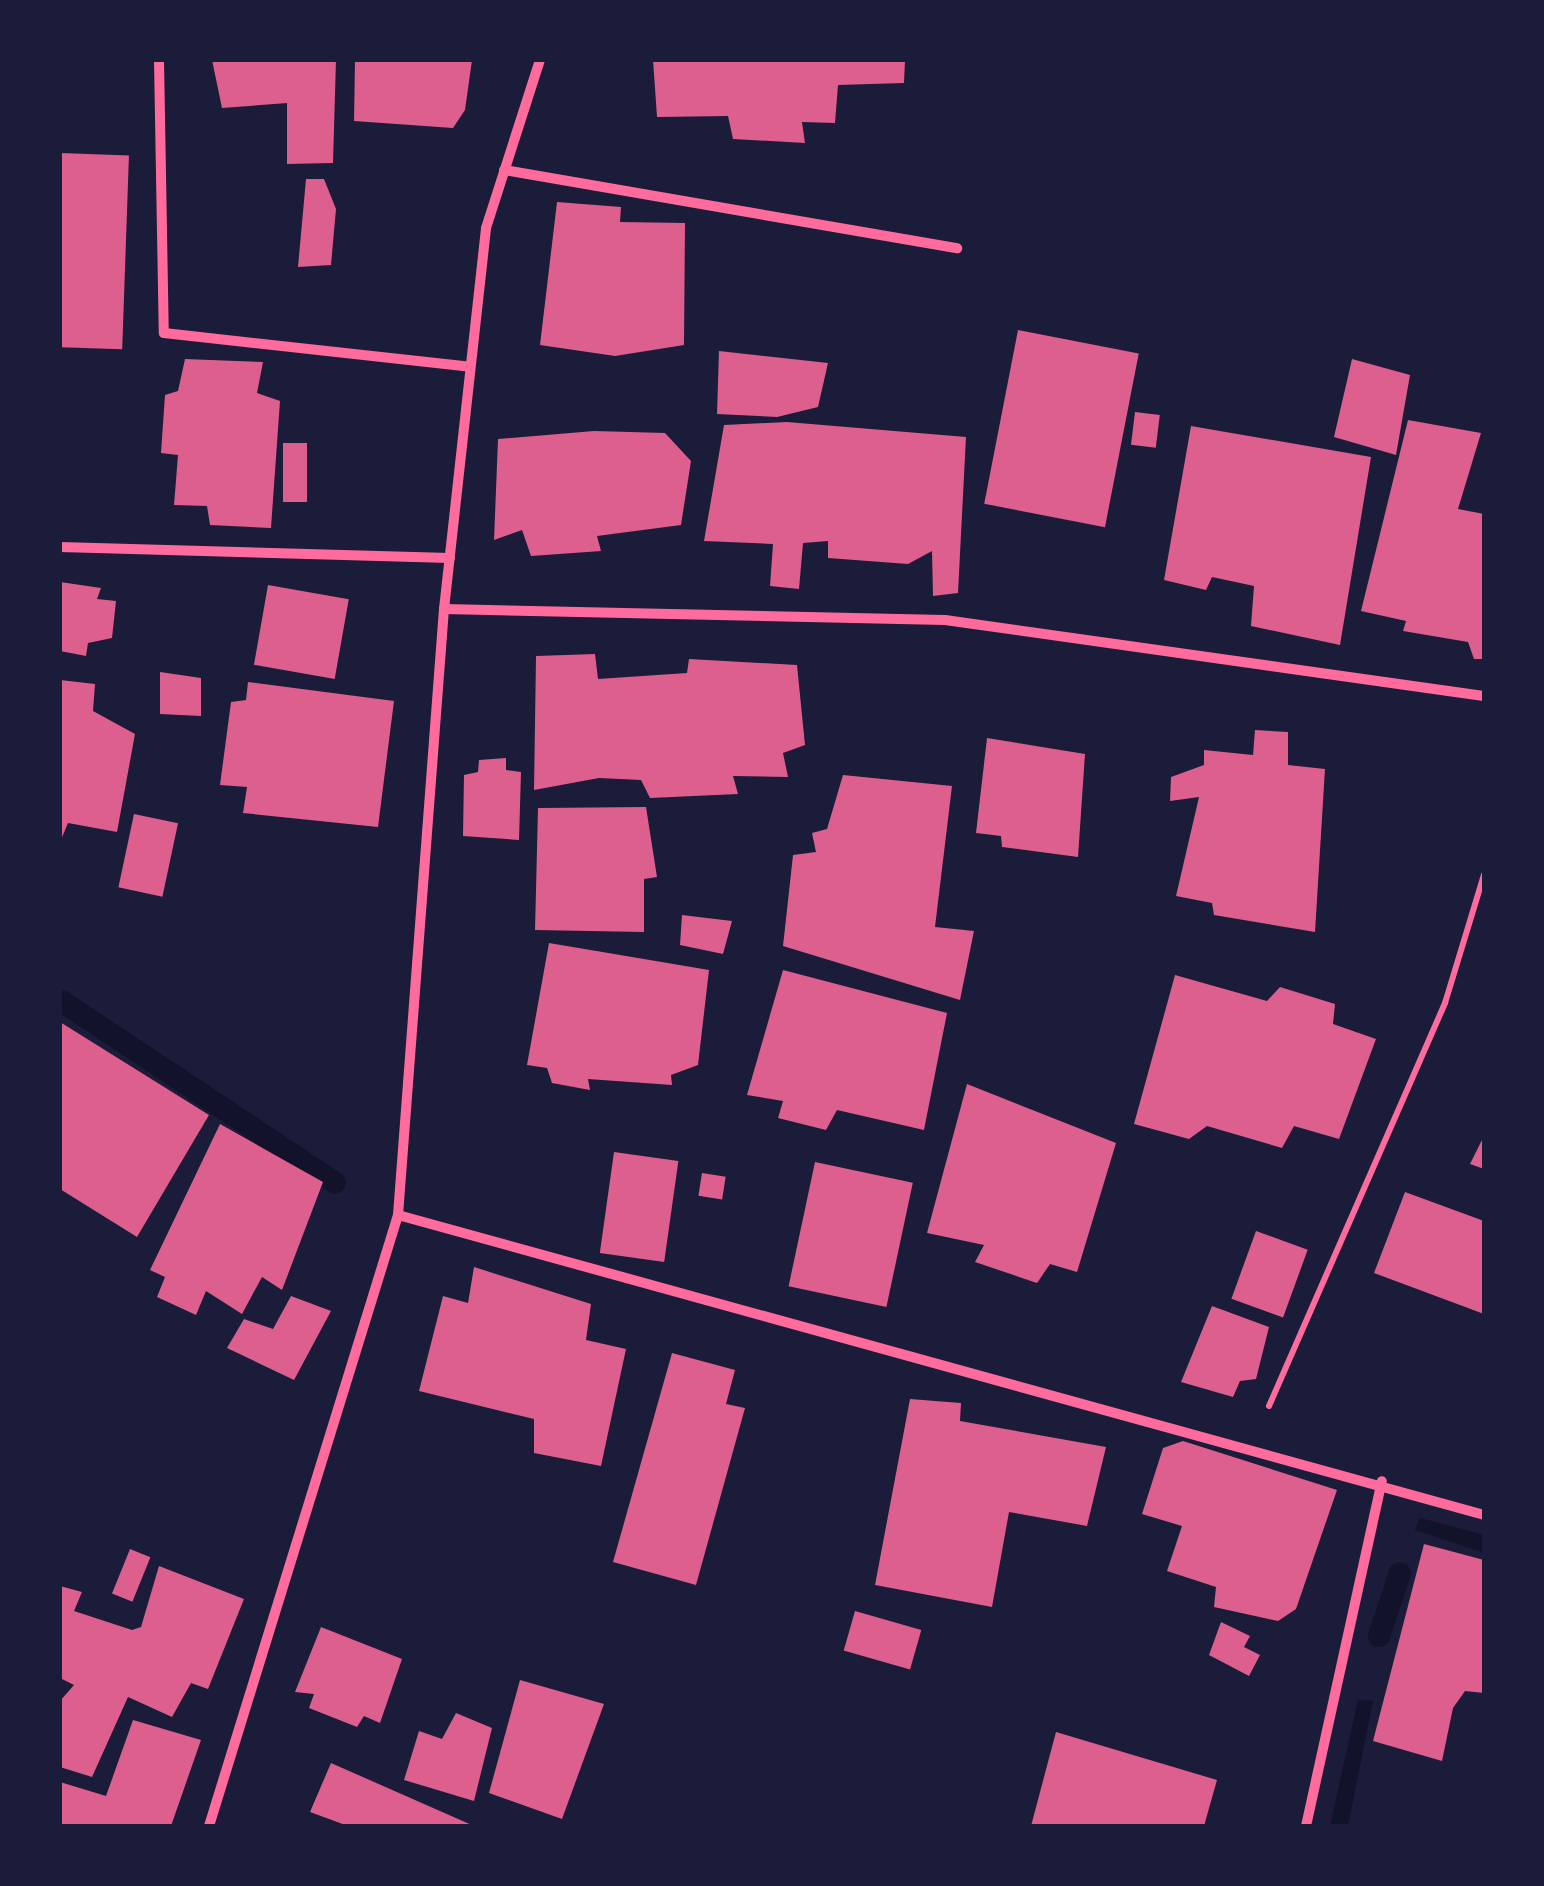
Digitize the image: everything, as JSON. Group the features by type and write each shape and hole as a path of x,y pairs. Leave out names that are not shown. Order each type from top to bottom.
{"street":[{"path":"159,60 164,334 470,367"},
{"path":"209,1826 398,1215 444,610 486,228 540,60"},
{"path":"504,170 957,248"},
{"path":"60,547 450,558"},
{"path":"444,610 945,620 1484,696"},
{"path":"398,1215 1382,1481 1484,1516"},
{"path":"1306,1826 1382,1481"}],"path":[{"path":"1252,1446 1446,1003 1484,875"}],"shaded area":[{"path":"1420,1518 1484,1535 1484,1553 1415,1530"},
{"path":"1358,1700 1373,1701 1348,1826 1330,1826"}],"building":[{"path":"212,60 336,60 333,163 287,164 287,103 222,108"},
{"path":"355,60 472,60 465,110 453,128 354,121"},
{"path":"653,60 905,60 904,83 838,85 835,123 802,122 805,143 733,139 728,116 657,117"},
{"path":"60,153 129,155 122,349 60,347"},
{"path":"306,179 324,179 336,209 331,265 298,267"},
{"path":"557,202 621,207 620,222 685,223 684,345 615,356 540,345"},
{"path":"1018,330 1139,353 1105,527 984,504"},
{"path":"719,351 828,363 818,407 777,417 717,414"},
{"path":"185,359 263,362 257,393 280,401 271,528 210,525 207,506 174,505 178,455 161,453 165,395 178,391"},
{"path":"1352,359 1410,375 1396,455 1334,437"},
{"path":"1135,412 1160,415 1156,448 1131,445"},
{"path":"1408,420 1481,433 1458,509 1484,514 1484,659 1474,659 1468,642 1403,631 1406,621 1361,611"},
{"path":"787,422 966,437 958,593 933,596 932,551 908,564 828,558 828,541 803,543 799,589 770,586 773,544 704,541 724,425"},
{"path":"1191,426 1371,457 1340,645 1251,626 1254,586 1212,577 1206,590 1164,580"},
{"path":"594,431 665,433 691,461 681,525 597,536 601,551 531,556 522,530 494,540 498,439"},
{"path":"283,443 307,443 307,502 283,502"},
{"path":"60,582 101,588 97,599 116,601 112,638 88,643 86,656 60,651"},
{"path":"268,585 349,599 335,679 254,665"},
{"path":"595,654 598,679 687,673 689,659 797,665 805,745 783,753 788,777 733,776 738,794 650,798 641,780 599,778 534,790 536,656"},
{"path":"160,672 201,678 201,716 160,714"},
{"path":"60,680 95,684 93,711 135,734 117,832 68,823 60,842"},
{"path":"248,682 394,701 378,827 243,813 247,787 220,785 231,702 246,700"},
{"path":"1255,730 1288,732 1288,765 1325,769 1315,932 1214,915 1212,903 1176,896 1199,797 1170,801 1171,777 1204,765 1204,750 1253,755"},
{"path":"987,738 1085,754 1078,857 1002,847 1001,836 976,833"},
{"path":"506,758 506,770 521,772 519,840 463,836 464,775 478,772 479,760"},
{"path":"843,775 952,786 935,927 974,931 960,1000 783,946 793,855 816,852 812,833 827,829"},
{"path":"646,807 657,877 644,879 644,932 535,930 538,808"},
{"path":"134,814 178,823 162,897 118,887"},
{"path":"682,915 732,921 723,954 680,945"},
{"path":"549,943 709,970 698,1065 671,1075 672,1085 588,1079 590,1090 552,1083 547,1068 527,1065"},
{"path":"783,970 947,1013 924,1130 837,1110 826,1130 778,1118 783,1101 747,1095"},
{"path":"1175,975 1267,1001 1280,987 1335,1004 1333,1024 1376,1039 1339,1139 1294,1126 1282,1148 1207,1126 1189,1139 1134,1124"},
{"path":"60,1022 209,1115 137,1237 60,1189"},
{"path":"967,1084 1116,1143 1077,1272 1050,1264 1037,1283 975,1262 984,1245 927,1233"},
{"path":"220,1124 323,1182 282,1290 262,1277 242,1314 206,1291 196,1315 157,1297 165,1277 150,1270"},
{"path":"1484,1136 1484,1169 1470,1164"},
{"path":"614,1152 678,1161 664,1262 600,1253"},
{"path":"815,1162 913,1183 886,1307 789,1286"},
{"path":"702,1173 726,1177 722,1199 698,1196"},
{"path":"1405,1192 1484,1221 1484,1314 1374,1273"},
{"path":"1256,1231 1308,1250 1283,1317 1231,1299"},
{"path":"474,1267 591,1304 586,1340 626,1349 601,1466 534,1453 534,1419 419,1391 443,1296 468,1303"},
{"path":"291,1296 331,1311 294,1380 227,1348 244,1319 273,1329"},
{"path":"1212,1306 1269,1327 1256,1379 1240,1381 1233,1397 1181,1382"},
{"path":"672,1353 735,1370 726,1404 745,1408 696,1585 613,1562"},
{"path":"910,1399 961,1403 960,1421 1106,1447 1087,1526 1009,1512 992,1607 875,1585"},
{"path":"1183,1441 1337,1490 1296,1609 1278,1621 1214,1607 1216,1587 1167,1571 1182,1526 1142,1514 1163,1448"},
{"path":"1424,1544 1484,1560 1484,1693 1465,1691 1453,1708 1442,1761 1373,1741"},
{"path":"130,1549 150,1557 132,1602 112,1594"},
{"path":"159,1566 244,1599 208,1689 191,1683 172,1717 128,1697 92,1777 60,1767 60,1701 74,1685 60,1678 60,1586 82,1592 74,1611 132,1630 141,1627"},
{"path":"855,1611 921,1630 910,1669 844,1650"},
{"path":"1221,1622 1250,1636 1244,1647 1260,1655 1249,1676 1209,1655"},
{"path":"321,1627 402,1659 380,1723 364,1716 357,1727 309,1708 314,1694 295,1692"},
{"path":"520,1680 604,1704 562,1819 489,1793"},
{"path":"456,1713 492,1728 474,1801 404,1780 419,1731 442,1739"},
{"path":"133,1720 201,1740 171,1826 61,1826 60,1782 106,1796"},
{"path":"1056,1732 1217,1780 1204,1826 1031,1826"},
{"path":"331,1763 474,1826 348,1826 310,1812"}],"waterway":[{"path":"60,1000 335,1183"},
{"path":"1379,1636 1400,1573"}]}
